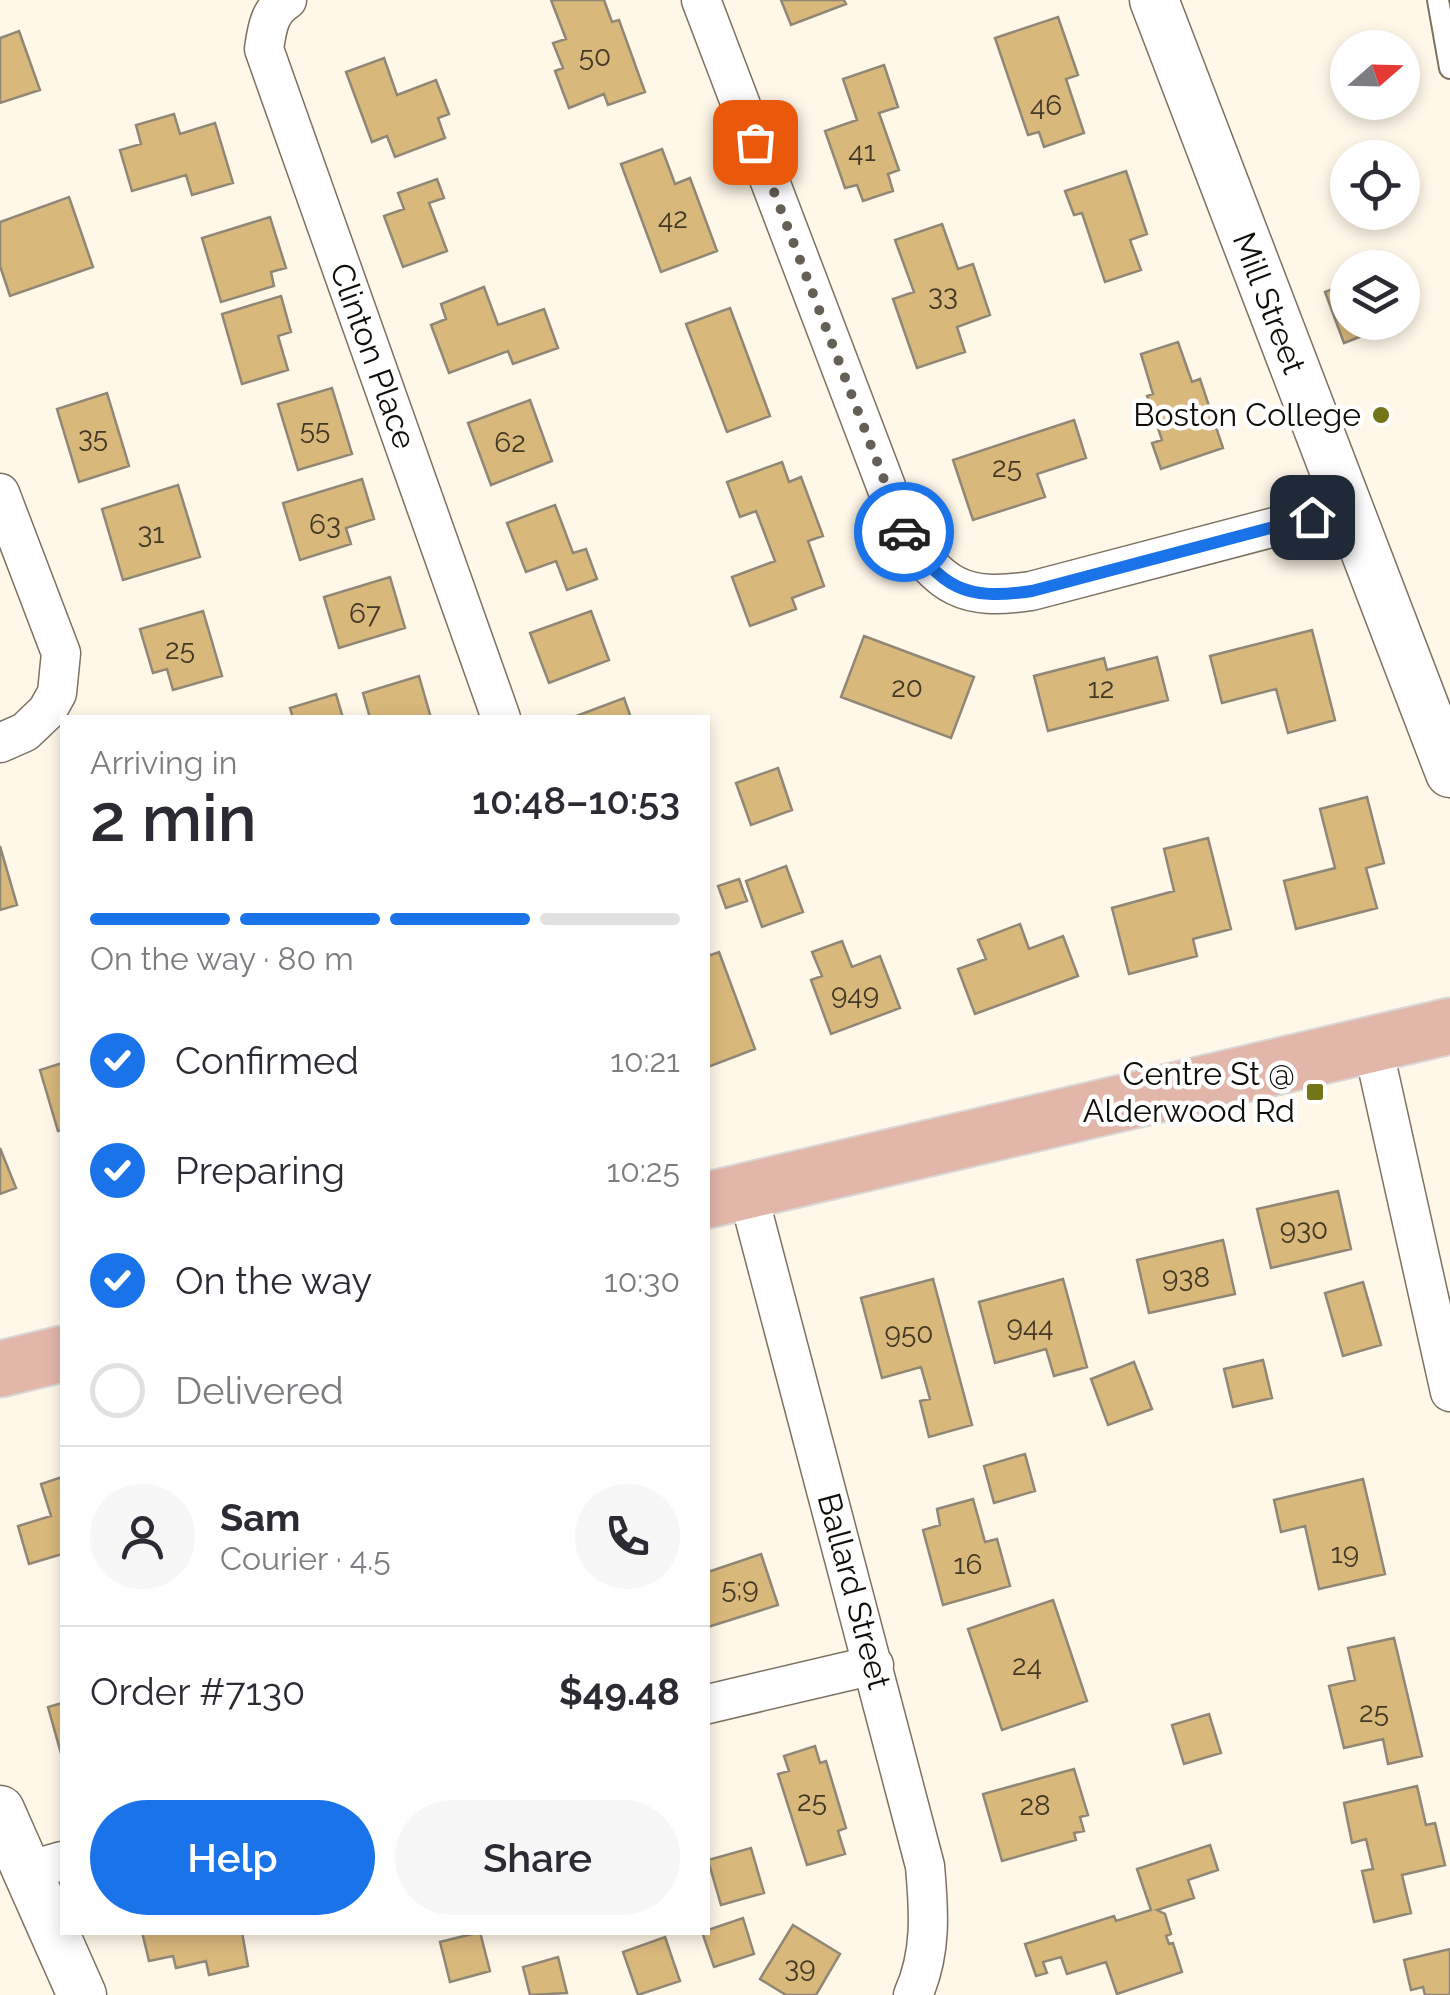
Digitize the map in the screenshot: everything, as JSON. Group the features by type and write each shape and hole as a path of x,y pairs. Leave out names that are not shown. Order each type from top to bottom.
{"main road":[{"path":"727,1195 1450,1026"},
{"path":"0,1369 60,1354"}],"street":[{"name":"Clinton Place","path":"287,0 268,23 264,49 500,715"},
{"path":"701,0 903,531 928,566 958,588 992,597 1032,591 1346,508"},
{"name":"Mill Street","path":"1154,0 1450,773"},
{"path":"0,493 60,653 57,693 46,710 25,732 0,744"},
{"path":"1372,1046 1450,1392"},
{"name":"Ballard Street","path":"727,1195 874,1665 925,1866 930,1912 926,1958 913,1995"},
{"path":"710,1704 874,1665"},
{"path":"0,1810 45,1866 60,1918"},
{"path":"65,1935 82,1995"}],"lane":[{"path":"1438,0 1450,68"}],"building":[{"path":"551,0 604,0 612,22 619,20 645,92 608,105 604,94 569,108 555,71 563,68 553,43 566,39"},
{"path":"781,0 844,0 846,4 791,25"},
{"path":"1058,17 1078,75 1066,79 1084,133 1044,147 1039,132 1028,135 995,38"},
{"path":"19,31 40,90 0,103 0,38"},
{"path":"384,58 397,95 436,80 449,114 438,118 445,138 395,157 387,136 372,142 346,72"},
{"path":"884,65 898,107 879,113 899,170 888,174 893,191 863,201 857,185 845,188 825,131 857,120 843,79"},
{"path":"174,114 180,134 215,123 233,183 192,195 186,175 132,191 120,150 141,144 136,125"},
{"path":"662,149 675,184 690,178 717,251 661,272 621,164"},
{"path":"1126,171 1147,234 1130,240 1141,270 1105,282 1082,213 1074,215 1065,191"},
{"path":"437,179 444,198 429,203 447,251 403,267 384,216 404,209 398,193"},
{"path":"69,197 93,267 10,296 0,266 0,222"},
{"path":"270,217 286,268 271,272 274,286 221,302 202,238"},
{"path":"942,224 958,269 973,264 990,315 957,327 965,352 917,368 893,299 914,292 895,240"},
{"path":"484,287 498,325 544,309 558,348 513,364 508,351 449,373 431,325 446,319 441,304"},
{"path":"281,296 291,332 278,336 288,370 242,384 222,314"},
{"path":"730,308 770,416 727,432 686,324"},
{"path":"1178,342 1192,382 1200,379 1223,448 1161,469 1152,443 1162,440 1147,396 1153,394 1141,354"},
{"path":"332,388 352,454 298,470 278,404"},
{"path":"107,393 129,466 79,482 57,409"},
{"path":"530,400 552,461 491,485 468,423"},
{"path":"1074,420 1086,458 1037,474 1045,497 973,520 953,460"},
{"path":"782,462 789,482 801,477 823,536 808,541 824,586 792,598 796,609 750,626 732,577 775,561 756,511 740,517 727,482"},
{"path":"362,479 374,519 346,528 351,544 300,560 283,503"},
{"path":"178,485 200,557 123,580 102,509"},
{"path":"555,505 573,553 586,549 597,579 567,590 556,561 526,572 507,523"},
{"path":"390,577 405,628 339,648 324,597"},
{"path":"203,611 222,676 173,690 167,669 153,673 140,629"},
{"path":"591,611 609,660 549,683 530,633"},
{"path":"1312,630 1335,720 1288,733 1276,689 1222,703 1210,656"},
{"path":"864,636 974,677 951,738 841,697"},
{"path":"1157,657 1168,700 1048,731 1034,676 1104,658 1107,670"},
{"path":"419,676 430,715 369,715 363,693"},
{"path":"336,694 342,715 292,715 290,708"},
{"path":"624,698 630,715 579,715"},
{"path":"778,768 792,810 751,825 736,783"},
{"path":"1367,797 1384,863 1366,868 1377,908 1296,929 1284,881 1335,868 1320,809"},
{"path":"1208,838 1231,929 1193,939 1197,956 1129,974 1112,908 1174,891 1164,849"},
{"path":"0,846 17,905 0,910"},
{"path":"786,866 803,912 762,927 746,881"},
{"path":"739,879 747,901 726,908 718,886"},
{"path":"1020,924 1029,949 1063,936 1078,976 975,1014 958,969 986,959 978,940"},
{"path":"842,941 852,967 880,956 900,1008 831,1034 811,980 822,976 812,952"},
{"path":"719,952 755,1049 710,1066 710,955"},
{"path":"60,1064 60,1130 58,1131 40,1070"},
{"path":"0,1148 16,1188 0,1194"},
{"path":"1338,1191 1351,1249 1271,1268 1257,1209"},
{"path":"1223,1240 1235,1294 1149,1313 1137,1260"},
{"path":"933,1279 972,1425 929,1437 920,1401 930,1399 921,1367 882,1378 861,1298"},
{"path":"1063,1279 1087,1367 1054,1376 1046,1349 995,1363 979,1302"},
{"path":"1363,1282 1381,1345 1343,1356 1325,1293"},
{"path":"1263,1360 1272,1398 1233,1407 1224,1369"},
{"path":"1134,1362 1152,1409 1108,1425 1091,1379"},
{"path":"1025,1454 1035,1491 994,1503 984,1466"},
{"path":"60,1478 60,1555 29,1564 18,1526 51,1516 41,1484"},
{"path":"1363,1479 1385,1574 1319,1589 1305,1526 1281,1532 1274,1500"},
{"path":"973,1499 985,1542 997,1539 1010,1586 943,1605 923,1530 940,1525 937,1509"},
{"path":"761,1554 778,1605 710,1626 710,1571"},
{"path":"1053,1600 1087,1701 1002,1730 968,1629"},
{"path":"1394,1638 1422,1756 1388,1764 1383,1739 1344,1748 1329,1686 1355,1680 1348,1648"},
{"path":"60,1704 60,1750 48,1707"},
{"path":"1209,1714 1221,1753 1184,1764 1172,1725"},
{"path":"815,1746 820,1763 826,1761 846,1828 838,1831 845,1854 807,1865 778,1774 789,1771 784,1756"},
{"path":"1074,1769 1088,1815 1080,1817 1084,1831 1074,1833 1076,1840 1002,1861 983,1794"},
{"path":"1417,1786 1426,1825 1435,1823 1445,1865 1402,1875 1411,1913 1374,1922 1362,1871 1373,1869 1366,1839 1352,1843 1344,1803"},
{"path":"1210,1845 1218,1870 1188,1880 1194,1898 1157,1910 1165,1914 1171,1934 1166,1936 1169,1944 1173,1943 1182,1972 1117,1994 1106,1962 1067,1974 1061,1957 1043,1962 1047,1973 1036,1976 1025,1944 1114,1916 1116,1921 1151,1910 1137,1869"},
{"path":"751,1848 764,1893 721,1905 710,1859"},
{"path":"743,1918 754,1954 714,1967 703,1935 710,1935 710,1929"},
{"path":"793,1925 840,1954 816,1995 786,1995 760,1979"},
{"path":"143,1935 243,1935 248,1966 209,1975 206,1961 176,1968 173,1956 149,1961"},
{"path":"481,1935 490,1971 450,1982 440,1942"},
{"path":"665,1937 680,1981 638,1995 623,1952"},
{"path":"1450,1949 1450,1995 1425,1995 1423,1987 1411,1990 1404,1960"},
{"path":"558,1957 567,1993 530,1995 523,1967"}],"way so far":[{"path":"755,142 904,532"}],"place":[{"name":"Boston College","path":"1381,415"},
{"name":"Centre St @ Alderwood Rd","path":"1315,1092"}],"route":[{"path":"904,532 928,566 958,588 992,597 1032,591 1312,517"}]}
